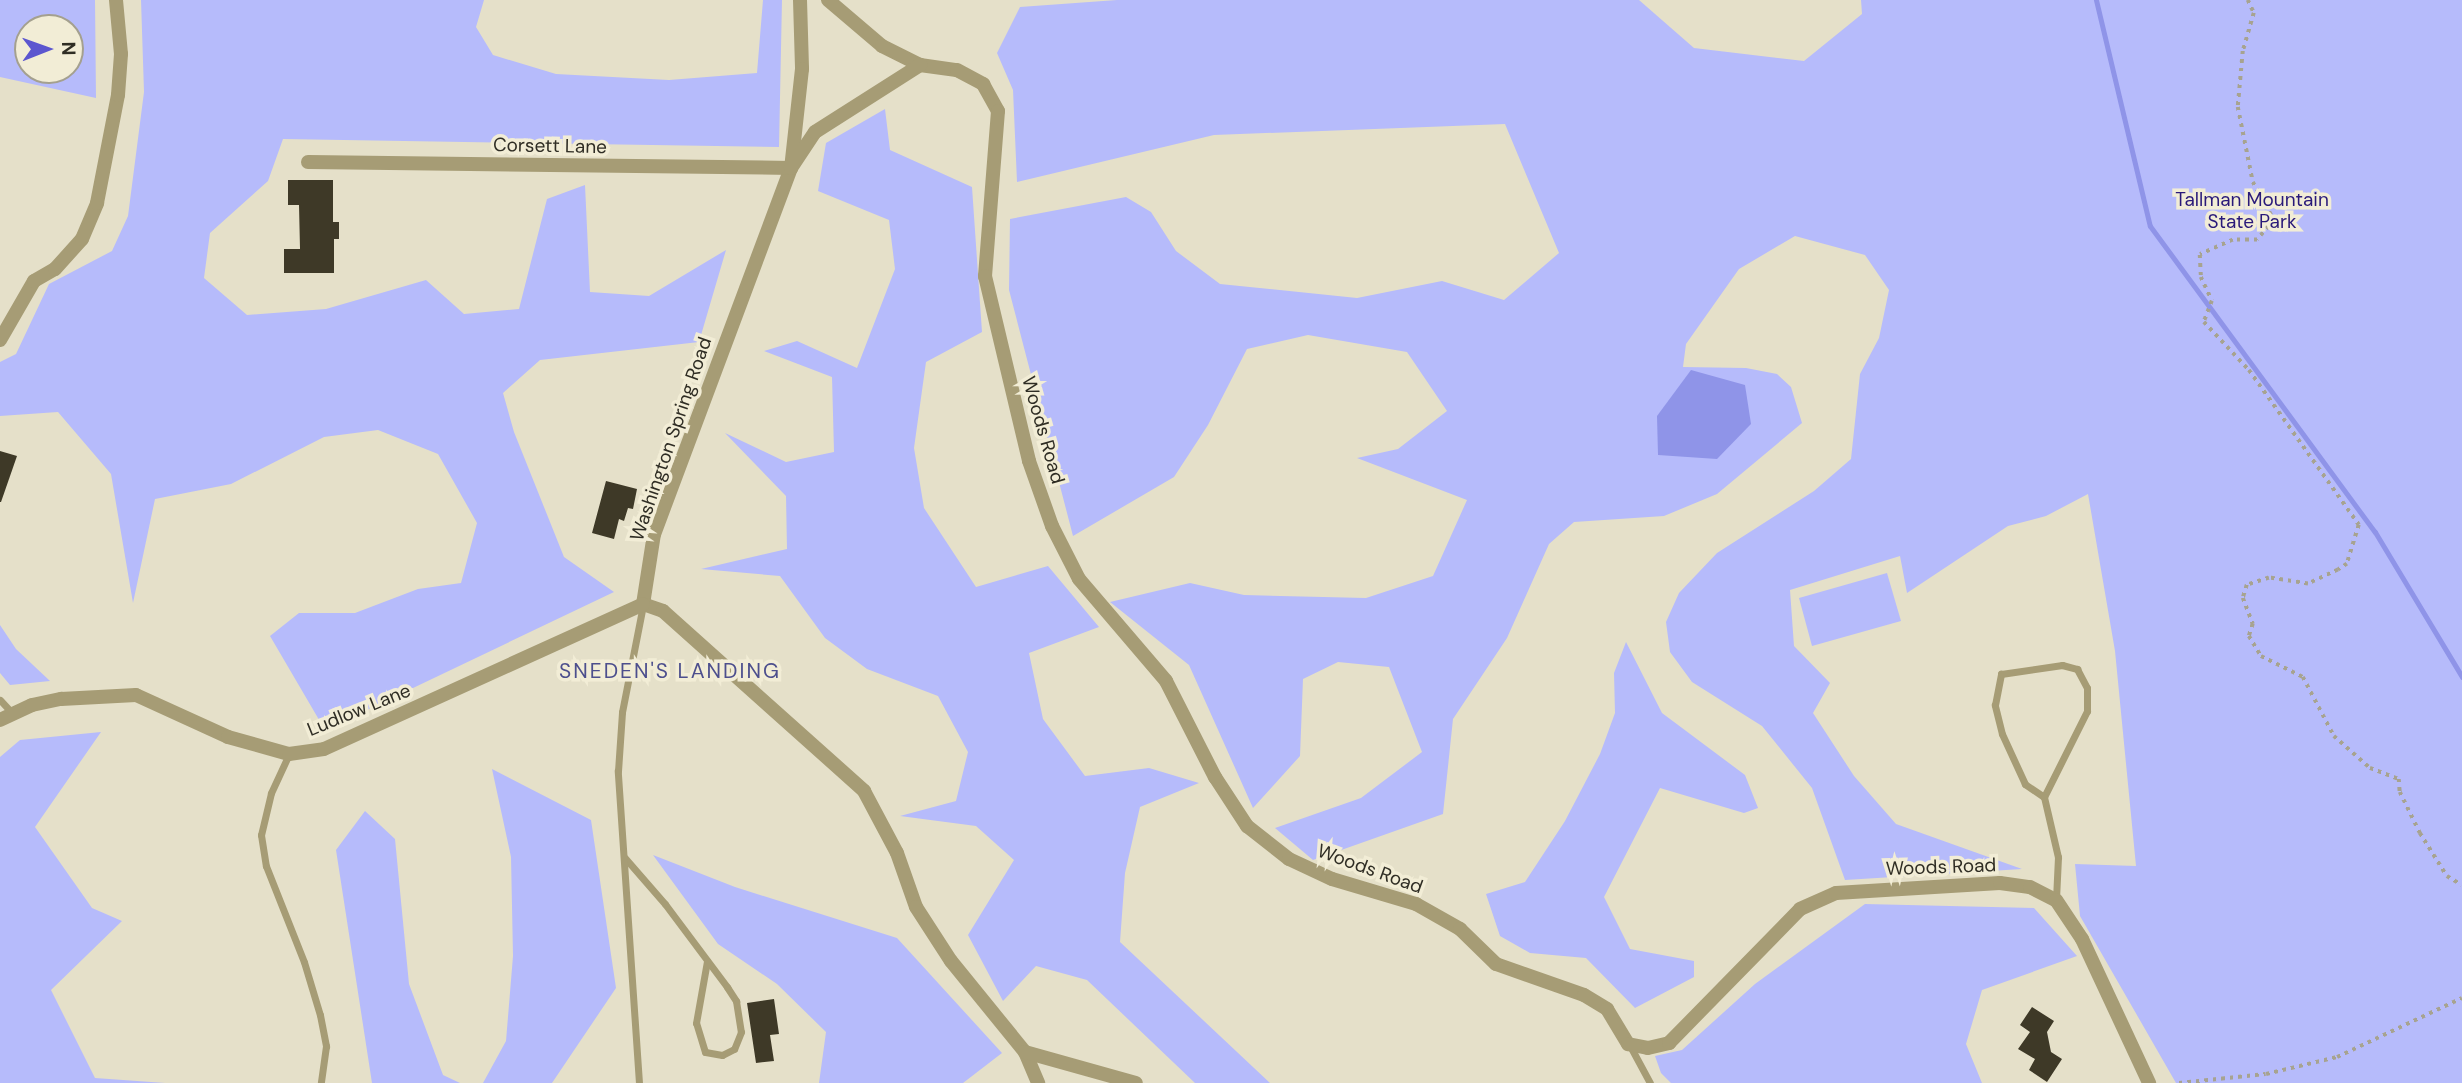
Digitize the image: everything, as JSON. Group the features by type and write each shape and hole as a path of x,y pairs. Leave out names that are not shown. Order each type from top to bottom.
{"street":[{"path":"0,340 34,281 55,269 82,239 97,203 118,95 121,54 116,0"},
{"name":"Washington Spring Road","path":"643,604 654,534 791,168 802,69 800,0"},
{"name":"Woods Road","path":"828,0 882,46 920,65 957,70 984,83 998,111 985,276 1029,461 1052,526 1079,579 1166,681 1215,777 1247,826 1289,859 1321,874 1416,904 1460,929 1496,964 1584,995 1607,1009 1628,1044 1648,1048 1669,1044 1800,909 1836,892 2000,883 2030,887 2056,900"},
{"path":"791,168 815,132 920,65"},
{"name":"Corsett Lane","path":"308,162 791,168"},
{"path":"643,604 663,611 864,791 897,853 916,907 951,961 1025,1052 1038,1083"},
{"name":"Ludlow Lane","path":"6,717 61,699 136,695 228,737 289,754 324,749 643,604"},
{"path":"2056,900 2081,939 2149,1083"},
{"path":"1025,1052 1136,1083"}],"lane":[{"path":"639,1083 619,736 643,604"},
{"path":"2044,797 2025,784 2002,734 1996,705 2001,674 2062,665 2077,669 2087,688 2087,711 2044,797 2057,858 2056,900"},
{"path":"0,700 6,717"},
{"path":"289,754 271,793 261,835 265,866 304,962 320,1015 326,1046 321,1083"},
{"path":"625,858 707,961 736,1001 741,1020 739,1040 722,1055 705,1052 696,1024 707,961"},
{"path":"1628,1044 1650,1083"}],"path":[{"path":"2248,0 2254,13 2244,51 2238,107 2253,182 2274,220 2257,240 2233,240 2200,255 2201,276 2211,301 2204,321 2255,377 2359,525 2347,564 2308,584 2269,578 2247,585 2243,598 2253,624 2249,636 2261,656 2303,677 2334,736 2370,768 2399,779 2400,792 2420,833 2447,876 2462,885"},
{"path":"2179,1083 2266,1074 2337,1057 2450,1006 2462,998"}],"green space":[{"path":"0,0 95,0 96,98 32,84 84,84 84,14 14,14 14,80 0,77"},
{"path":"141,0 484,0 476,27 493,55 556,74 669,80 757,73 763,0 782,0 779,147 283,139 268,181 210,233 204,278 247,315 326,309 426,280 464,314 519,309 547,199 585,185 590,292 649,296 726,250 699,342 540,360 503,393 514,432 564,557 614,592 325,730 270,636 299,613 355,613 418,589 461,583 477,523 438,454 378,430 324,437 231,484 155,499 133,603 111,474 58,412 0,416 0,362 16,354 49,284 112,251 128,216 144,92"},
{"name":"Tallman Mountain State Park","path":"1117,0 1639,0 1694,48 1804,61 1862,14 1861,0 2462,0 2462,1083 2176,1083 2080,916 2075,864 2136,866 2115,651 2088,494 2046,516 2008,526 1907,593 1900,556 1790,590 1794,646 1830,683 1813,713 1854,776 1896,824 2022,869 1845,880 1812,788 1762,726 1692,682 1670,652 1666,622 1679,593 1717,553 1814,491 1851,459 1860,374 1879,338 1889,290 1865,255 1795,236 1739,269 1686,344 1683,367 1746,368 1777,374 1791,387 1802,423 1717,494 1664,516 1574,522 1549,544 1507,638 1453,719 1443,814 1313,860 1275,828 1361,798 1422,752 1389,667 1338,662 1303,679 1300,756 1253,808 1189,665 1110,602 1190,583 1244,595 1366,598 1433,576 1467,500 1357,458 1398,449 1447,411 1407,352 1308,335 1247,349 1208,425 1174,477 1073,536 1009,290 1010,219 1126,197 1151,212 1176,251 1220,284 1357,298 1442,281 1504,300 1559,253 1505,124 1214,135 1017,182 1013,90 997,53 1020,7"},
{"path":"885,109 890,150 972,187 982,332 926,362 914,448 924,508 976,587 1048,566 1099,627 1029,653 1043,719 1085,776 1149,768 1199,783 1140,807 1125,873 1120,942 1270,1083 1195,1083 1087,980 1036,966 1003,1001 968,935 1014,860 976,826 900,816 956,801 968,752 938,696 867,669 825,638 780,576 701,569 787,549 786,496 725,433 786,462 834,452 832,377 764,351 797,341 857,368 895,269 889,220 818,191 826,143"},
{"path":"1887,573 1901,621 1812,646 1799,598"},
{"path":"0,625 16,649 50,681 10,685 0,673"},
{"path":"1626,642 1662,713 1745,775 1758,808 1744,813 1660,788 1604,897 1630,949 1694,961 1694,977 1635,1008 1586,958 1530,953 1500,936 1486,894 1525,882 1565,821 1600,754 1615,713 1614,673"},
{"path":"101,732 35,827 92,908 122,921 51,990 95,1078 165,1083 0,1083 0,757 20,740"},
{"path":"492,769 591,820 616,988 552,1083 483,1083 506,1041 513,956 511,857"},
{"path":"365,811 395,839 409,984 443,1075 460,1083 372,1083 336,850"},
{"path":"653,855 735,887 897,938 1002,1053 963,1083 819,1083 826,1032 777,984 718,944"},
{"path":"1865,904 2034,908 2077,956 1982,990 1966,1044 1982,1083 1671,1083 1661,1073 1655,1056 1682,1050 1755,984"}],"shaded area":[{"path":"1691,370 1745,385 1751,424 1717,459 1658,455 1657,416"}],"building":[{"path":"288,180 333,180 333,222 339,222 339,239 334,239 334,273 284,273 284,249 300,249 299,205 288,205"},
{"path":"0,451 17,456 1,502 0,502"},
{"path":"606,481 637,489 633,509 628,508 624,521 619,519 614,539 592,533"},
{"path":"774,999 779,1034 770,1035 774,1061 756,1063 747,1003"},
{"path":"2032,1007 2054,1021 2047,1032 2051,1052 2062,1059 2047,1082 2029,1070 2035,1059 2018,1049 2030,1032 2020,1025"}],"waterway":[{"path":"2096,0 2150,226 2375,532 2462,677"}],"district":[{"name":"SNEDEN'S LANDING","path":"670,671"}]}
